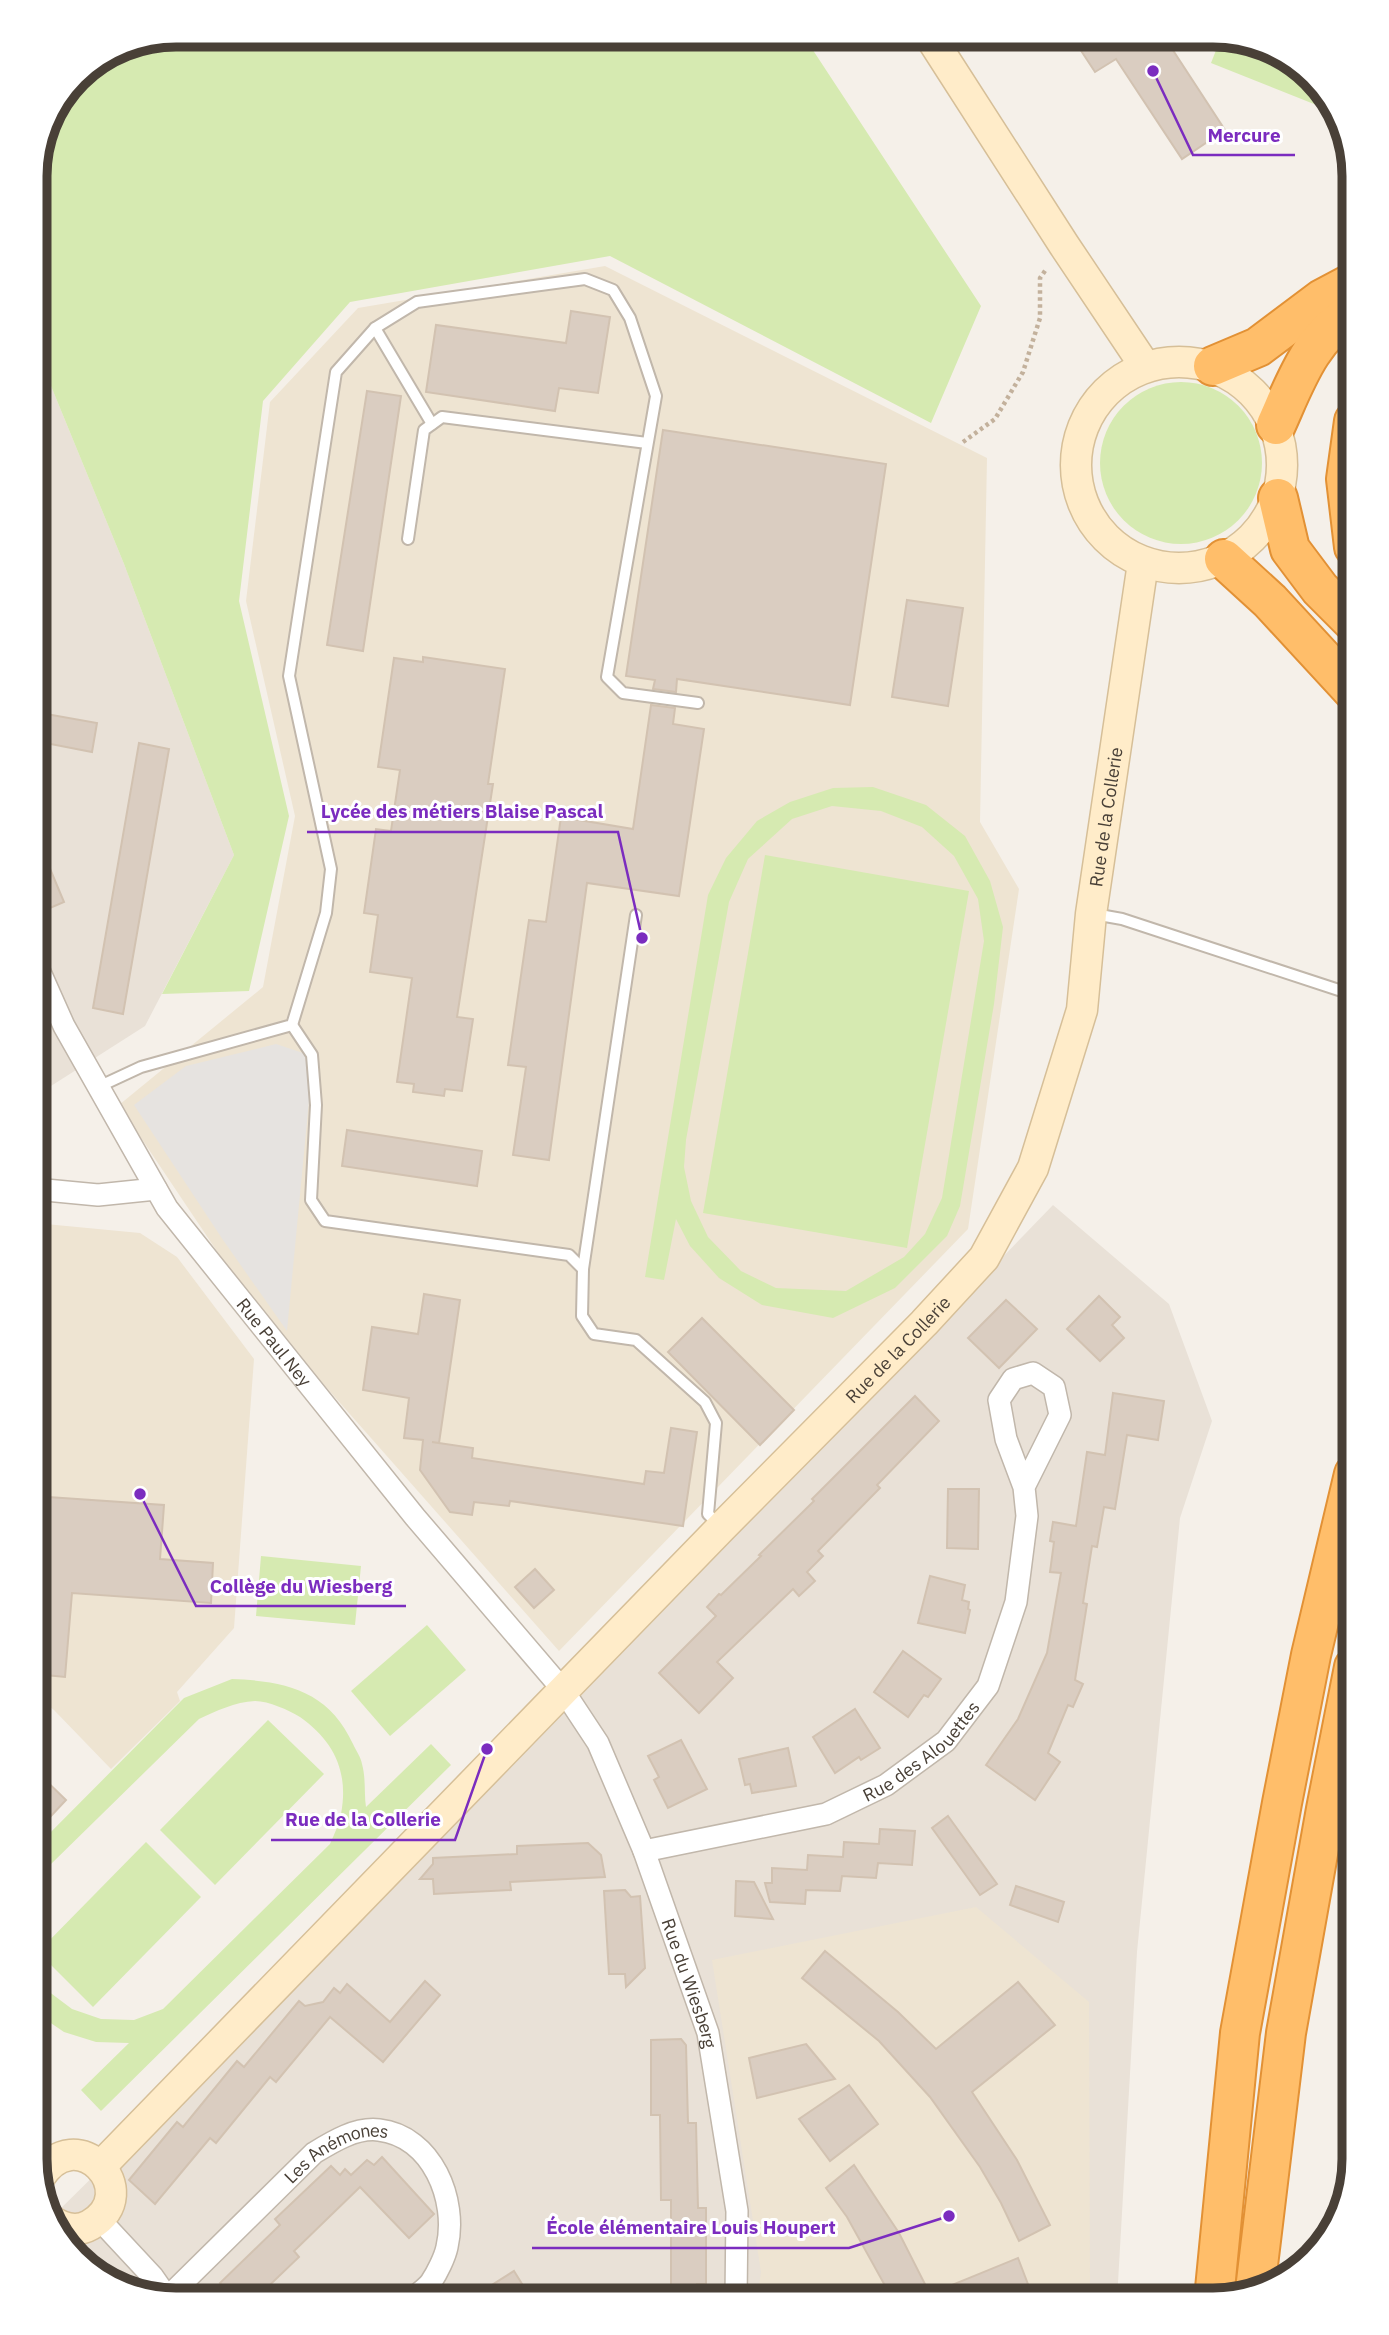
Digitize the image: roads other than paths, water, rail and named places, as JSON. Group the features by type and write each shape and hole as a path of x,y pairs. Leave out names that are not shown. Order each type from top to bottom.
{"highway":[{"path":"1213,366 1258,347 1322,299 1342,288"},
{"path":"1276,425 1305,360 1342,318"},
{"path":"1278,498 1290,549 1320,589 1342,611"},
{"path":"1224,559 1270,601 1342,679"},
{"path":"1215,2288 1240,2033 1311,1655 1342,1525"},
{"path":"1256,2280 1286,2033 1342,1728"},
{"path":"1286,2033 1342,1828"}],"street":[{"path":"937,48 1145,366"},
{"path":"1179,360 1213,366 1240,379 1261,400 1276,425 1284,462 1278,498 1258,534 1224,559 1184,569 1143,563 1115,547 1094,524 1080,495 1075,464 1080,432 1095,404 1117,381 1145,366 1179,360"},
{"name":"Rue de la Collerie","path":"101,2166 924,1323 984,1258 1033,1168 1082,1010 1091,914 1143,563"},
{"name":"Rue Paul Ney","path":"48,989 64,1026 175,1219 415,1517 563,1690"},
{"path":"47,1190 98,1195 156,1189"},
{"name":"Rue des Alouettes","path":"644,1851 826,1814 886,1786 946,1741 988,1686 1016,1602 1027,1516 1024,1487 1006,1439 999,1400 1013,1378 1033,1373 1054,1387 1060,1415 1024,1487"},
{"name":"Rue du Wiesberg","path":"563,1690 598,1743 644,1851 708,2033 737,2211 736,2288"},
{"name":"Les Anémones","path":"180,2287 314,2153 343,2135 378,2129 412,2141 438,2174 450,2211 447,2249 431,2282 425,2287"},
{"path":"47,2162 75,2154 87,2156 101,2166 109,2178 111,2193 108,2207 100,2219 86,2227 68,2228"},
{"path":"100,2219 159,2286"}],"lane":[{"path":"292,1025 326,913 331,869 289,676 336,372 375,328 418,302 585,279 613,290 630,318 656,396 607,677 623,693 698,703"},
{"path":"375,328 432,424"},
{"path":"408,539 424,429 442,417 647,443"},
{"path":"1091,914 1122,919 1342,991"},
{"path":"636,915 583,1269 582,1317 594,1334 636,1340 705,1402 716,1423 708,1514 721,1528"},
{"path":"98,1087 141,1067 292,1025"},
{"path":"292,1025 312,1055 316,1105 312,1200 324,1221 569,1255 583,1269"}],"place":[{"name":"Mercure","path":"1153,71"},
{"name":"Lycée des métiers Blaise Pascal","path":"642,938"},
{"name":"Collège du Wiesberg","path":"140,1494"},
{"name":"Rue de la Collerie","path":"487,1749"},
{"name":"École élémentaire Louis Houpert","path":"949,2216"}]}
